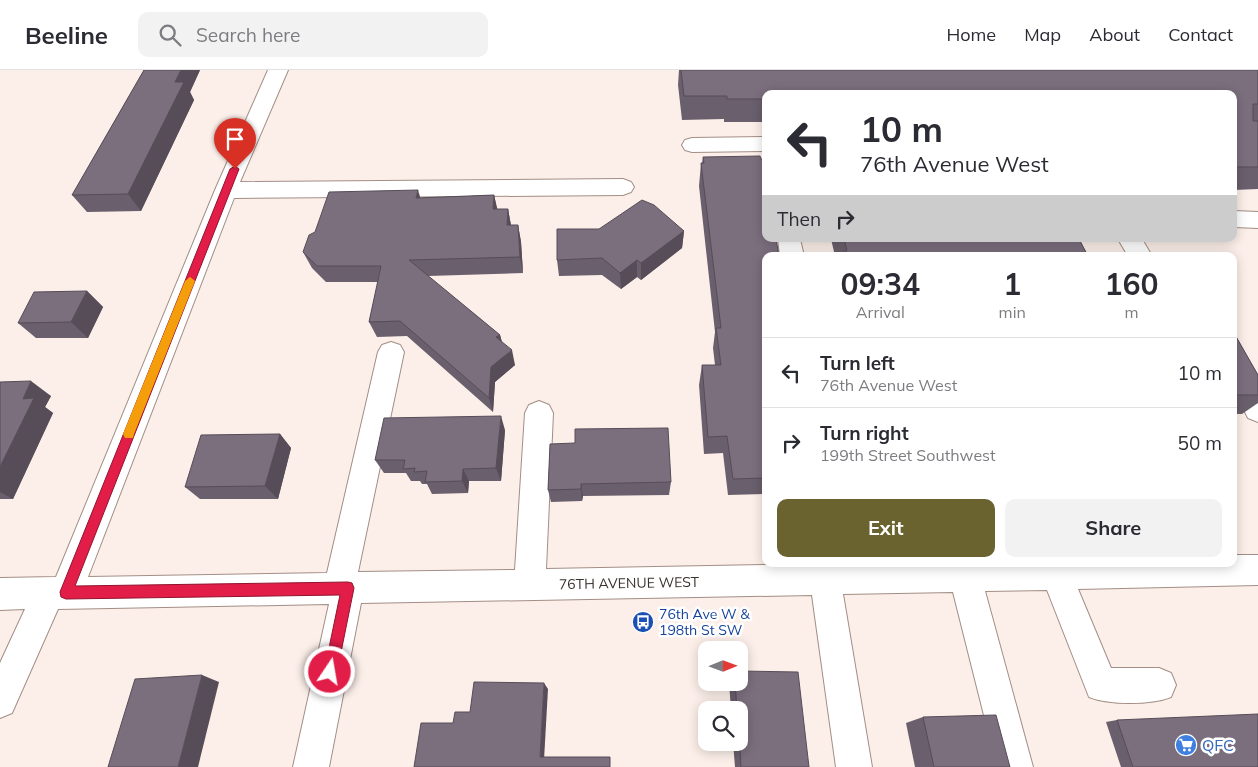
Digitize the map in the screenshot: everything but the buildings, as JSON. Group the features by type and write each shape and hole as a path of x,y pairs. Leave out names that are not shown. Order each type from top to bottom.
{"street":[{"path":"0,701 57,593 278,70"},
{"path":"692,145 762,144"},
{"path":"226,190 624,187"},
{"path":"1237,219 1258,220"},
{"path":"311,767 343,588 391,352"},
{"path":"1237,372 1258,410"},
{"path":"530,585 539,413"},
{"name":"76TH AVENUE WEST","path":"0,594 530,585 842,573 965,576 1056,574 1122,568 1258,570"},
{"path":"842,573 854,767"},
{"path":"1056,574 1101,685 1159,685"},
{"path":"965,576 1015,767"}],"slow traffic":[{"path":"129,434 190,281"}],"place":[{"name":"76th Ave W & 198th St SW","path":"643,622"},
{"name":"QFC","path":"1186,745"}],"route":[{"path":"235,169 66,592 348,588 330,672"}]}
